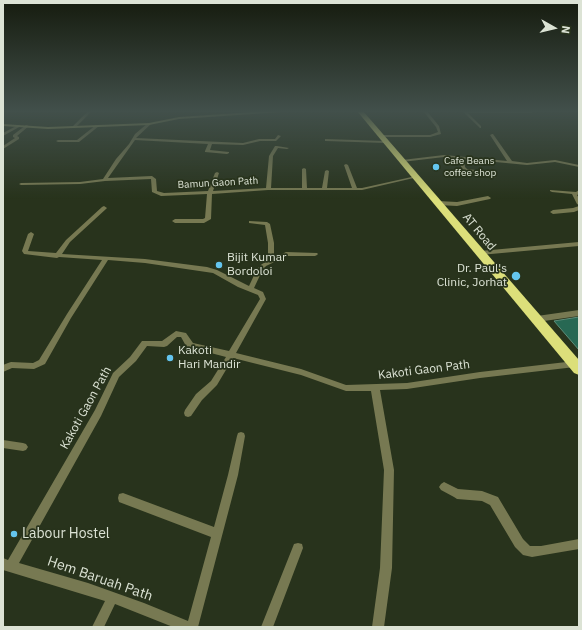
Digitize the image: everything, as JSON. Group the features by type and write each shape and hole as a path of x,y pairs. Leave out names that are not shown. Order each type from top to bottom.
{"highway":[{"name":"AT Road","path":"384,140 577,366"}],"street":[{"path":"3,148 14,140"},
{"path":"58,141 79,140"},
{"path":"21,184 105,180 133,140"},
{"path":"170,140 247,143 257,140"},
{"path":"496,140 511,163"},
{"path":"211,142 207,151 227,153"},
{"path":"268,189 271,156 276,147 287,148"},
{"path":"402,161 444,156 532,164 556,161 579,166"},
{"path":"461,158 464,168 492,173 494,177"},
{"path":"346,165 355,189"},
{"path":"304,169 305,189"},
{"path":"324,189 327,171"},
{"path":"175,221 204,221 208,219 210,191 217,173"},
{"name":"Bamun Gaon Path","path":"105,180 152,177 154,179 155,192 159,194 268,189 355,189 378,186 416,177"},
{"path":"552,192 577,192 574,195 579,203"},
{"path":"438,203 457,204 488,198"},
{"path":"57,256 68,241 104,208"},
{"path":"553,212 574,210 579,208"},
{"path":"251,222 267,223 271,243 271,262"},
{"path":"32,234 25,251 26,253 144,261 207,269 215,271 250,290 261,294 263,298 214,383 199,397 188,413"},
{"path":"480,253 579,244"},
{"path":"250,290 258,270 271,262 286,254 315,254"},
{"path":"3,368 11,366 34,366 42,362 68,316 106,259"},
{"path":"537,319 579,313"},
{"name":"Kakoti Gaon Path","path":"7,565 104,403 116,375 133,359 145,343 164,344 174,335 181,334 185,335 187,341 191,345 301,372 346,388 407,386 480,375 577,366"},
{"path":"375,388 389,470 386,568 378,627"},
{"path":"192,627 242,436"},
{"path":"3,444 23,447"},
{"path":"444,487 457,494 482,496 494,501 518,543 527,551 541,551 579,544"},
{"path":"123,498 217,534"},
{"path":"267,627 298,548"},
{"name":"Hem Baruah Path","path":"7,565 144,609 187,627"},
{"path":"98,627 112,598"}],"shaded area":[{"path":"579,317 579,350 554,321"}],"place":[{"name":"Cafe Beans coffee shop","path":"436,167"},
{"name":"Bijit Kumar Bordoloi","path":"219,265"},
{"name":"Dr. Paul's Clinic, Jorhat","path":"516,276"},
{"name":"Kakoti Hari Mandir","path":"170,358"},
{"name":"Labour Hostel","path":"14,534"}]}
